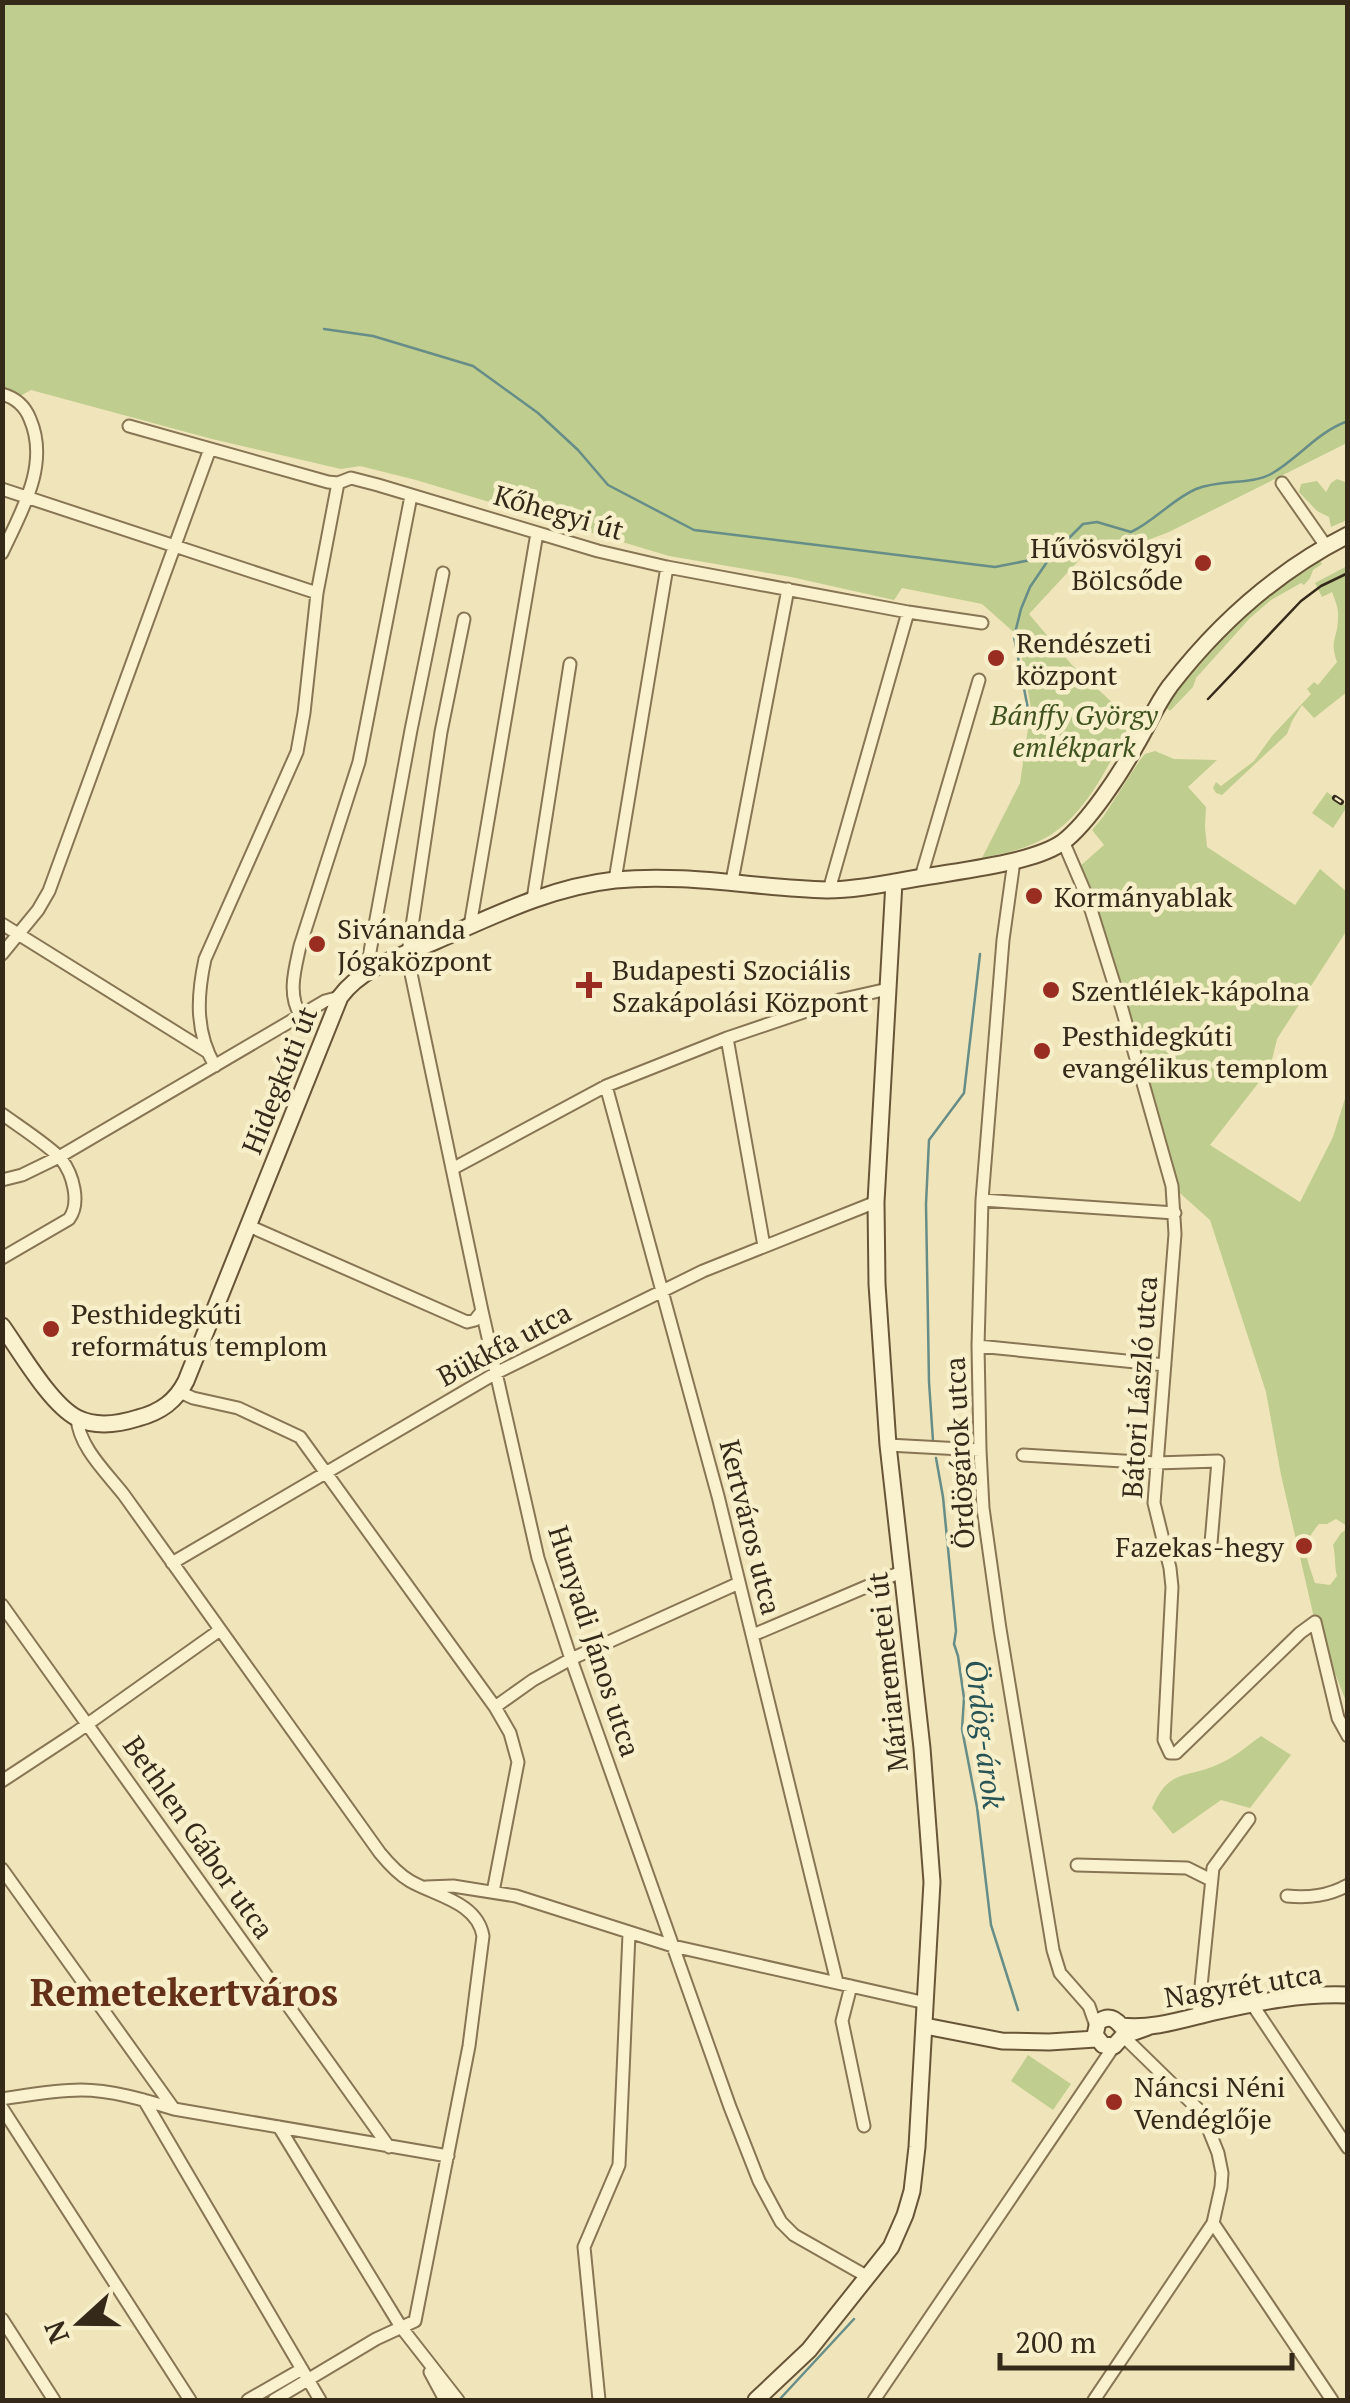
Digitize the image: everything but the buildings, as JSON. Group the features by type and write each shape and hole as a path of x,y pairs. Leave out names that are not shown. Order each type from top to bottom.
{"street":[{"path":"2,553 28,497 38,457 36,433 27,412 8,396"},
{"name":"Kőhegyi út","path":"129,426 328,482 354,478 598,551 667,567 982,623"},
{"path":"2,954 38,910 48,891 210,450"},
{"path":"215,1066 206,1051 197,1003 205,958 297,752 317,593 338,483"},
{"path":"1282,483 1326,546"},
{"path":"2,489 317,593"},
{"path":"301,1016 293,994 300,946 359,762 411,496"},
{"path":"470,926 537,533"},
{"path":"1063,842 1096,805 1135,748 1166,692 1206,645 1280,576 1348,535"},
{"path":"615,880 667,567"},
{"path":"374,967 370,957 373,938 444,572"},
{"path":"732,881 788,590"},
{"path":"828,890 908,612"},
{"name":"Hunyadi János utca","path":"464,619 441,732 409,967 538,1558 730,2107 770,2204 780,2222 794,2235 868,2277"},
{"path":"533,899 570,664"},
{"path":"921,878 979,680"},
{"name":"Hidegkúti út","path":"180,1392 253,1228 340,997 350,984 374,967 533,899 586,885 673,878 828,890 1014,861 1063,842"},
{"name":"Bátori László utca","path":"1063,842 1086,898 1122,1009 1172,1186 1175,1213 1154,1503 1172,1586 1164,1740 1170,1753 1176,1753 1300,1632 1315,1622 1338,1718 1348,1736"},
{"name":"Ördögárok utca","path":"1014,861 982,1200 980,1450 993,1577 1053,1950 1060,1972 1117,2039 1202,2113 1222,2173 1213,2223 1094,2400"},
{"name":"Máriaremetei út","path":"756,2400 801,2358 868,2277 898,2232 912,2191 932,1883 930,1832 888,1445 876,1270 876,1202 894,882"},
{"path":"2,924 206,1051"},
{"path":"452,1169 606,1086 727,1038 839,1000 888,989"},
{"path":"2,1180 60,1157 326,1001 340,997"},
{"path":"727,1038 764,1246"},
{"name":"Kertváros utca","path":"606,1086 753,1636 837,1982"},
{"path":"2,1114 60,1157 76,1201 69,1219 2,1258"},
{"path":"982,1200 1175,1213"},
{"name":"Bükkfa utca","path":"172,1562 496,1373 662,1290 876,1202"},
{"path":"253,1228 467,1322 475,1320 482,1311"},
{"path":"2,1326 49,1391 77,1418 101,1424 129,1421 156,1412 180,1392 238,1408 300,1437 510,1733 518,1762 493,1892"},
{"path":"978,1346 1166,1365"},
{"path":"77,1418 83,1442 380,1853 406,1878 469,1909 477,1917 483,1936 469,2046 415,2321 248,2400"},
{"path":"888,1445 980,1450"},
{"path":"1023,1456 1156,1463 1218,1461 1211,1543"},
{"path":"753,1636 901,1572"},
{"path":"495,1708 532,1680 571,1659 739,1583"},
{"name":"Bethlen Gábor utca","path":"2,1605 389,2147"},
{"path":"2,1781 220,1630"},
{"path":"1198,2016 1213,1868 1249,1819"},
{"path":"1077,1865 1187,1868 1212,1880"},
{"path":"2,1869 174,2109"},
{"path":"1286,1896 1312,1897 1335,1892 1348,1884"},
{"path":"423,1888 452,1886 538,1902 673,1946 926,2003"},
{"path":"446,1898 446,1888 452,1886"},
{"path":"599,2400 584,2247 619,2165 629,1934"},
{"path":"851,1986 842,2021 864,2126"},
{"name":"Nagyrét utca","path":"925,2026 1002,2041 1117,2039 1252,2004 1322,1995 1348,1996"},
{"path":"1252,2004 1348,2148"},
{"path":"895,2400 878,2396 1117,2039"},
{"path":"2,2099 84,2090 448,2156"},
{"path":"144,2100 320,2400"},
{"path":"2,2108 190,2400"},
{"path":"279,2126 406,2326 446,2400"},
{"path":"1213,2223 1332,2400"},
{"path":"2,2319 54,2400"},
{"path":"418,2351 458,2400"},
{"path":"274,2400 305,2375"}],"green space":[{"name":"Bánffy György emlékpark","path":"2,3 1347,3 1347,443 1169,532 1119,551 1082,557 1029,614 1072,665 1132,721 1104,774 1068,821 1029,846 982,858 1020,783 1031,708 1018,636 982,604 902,588 894,600 669,556 360,466 341,469 31,390 13,400 3,398"},
{"path":"1337,479 1347,485 1347,520 1331,527 1329,517 1317,511 1299,492 1301,484 1317,481 1326,492"},
{"path":"1318,558 1322,564 1304,585 1301,583 1271,600 1250,618 1196,678 1193,687 1170,711 1165,707 1248,610"},
{"path":"1347,566 1347,692 1314,718 1302,705 1287,734 1222,795 1216,793 1216,782 1221,786 1254,761 1311,694 1307,689 1314,682 1318,685 1337,662 1336,605 1332,592 1322,597 1315,583"},
{"path":"1155,751 1174,759 1217,760 1188,787 1206,807 1207,847 1295,905 1320,869 1347,892 1347,930 1277,1039 1270,1068 1210,1145 1300,1202 1333,1137 1347,1092 1347,1526 1336,1519 1319,1524 1306,1553 1315,1583 1330,1585 1337,1576 1333,1545 1347,1529 1347,1704 1315,1622 1266,1392 1210,1220 1172,1186 1079,867 1104,845 1092,830 1140,760"},
{"path":"1327,792 1347,807 1333,828 1312,813"},
{"path":"1261,1736 1291,1755 1250,1808 1221,1800 1173,1834 1152,1808 1166,1786 1180,1776 1226,1760"},
{"path":"1028,2055 1071,2084 1053,2110 1011,2081"}],"waterway":[{"path":"324,329 373,336 473,366 538,413 608,485 694,530 995,567 1051,556"},
{"name":"Ördög-árok","path":"1028,709 1014,637 1021,609 1030,587 1051,556 1083,524 1097,522 1131,532 1196,489 1271,474 1348,421"},
{"name":"Ördög-árok","path":"933,1441 926,1204 929,1140 964,1093 980,954"},
{"name":"Ördög-árok","path":"936,1458 956,1631 954,1644 964,1698 962,1729 977,1807 991,1925 1018,2010"},
{"name":"Ördög-árok","path":"779,2400 854,2319"}],"tram line":[{"path":"1208,699 1301,601 1348,573"}],"railway":[{"path":"1335,798 1341,802"}],"place":[{"name":"Hűvösvölgyi Bölcsőde","path":"1203,563"},
{"name":"Rendészeti központ","path":"996,658"},
{"name":"Kormányablak","path":"1034,896"},
{"name":"Sivánanda Jógaközpont","path":"317,944"},
{"name":"Budapesti Szociális Szakápolási Központ","path":"589,985"},
{"name":"Szentlélek-kápolna","path":"1051,990"},
{"name":"Pesthidegkúti evangélikus templom","path":"1042,1051"},
{"name":"Pesthidegkúti református templom","path":"51,1329"},
{"name":"Fazekas-hegy","path":"1304,1546"},
{"name":"Náncsi Néni Vendéglője","path":"1114,2102"}],"district":[{"name":"Remetekertváros","path":"184,1992"}]}
